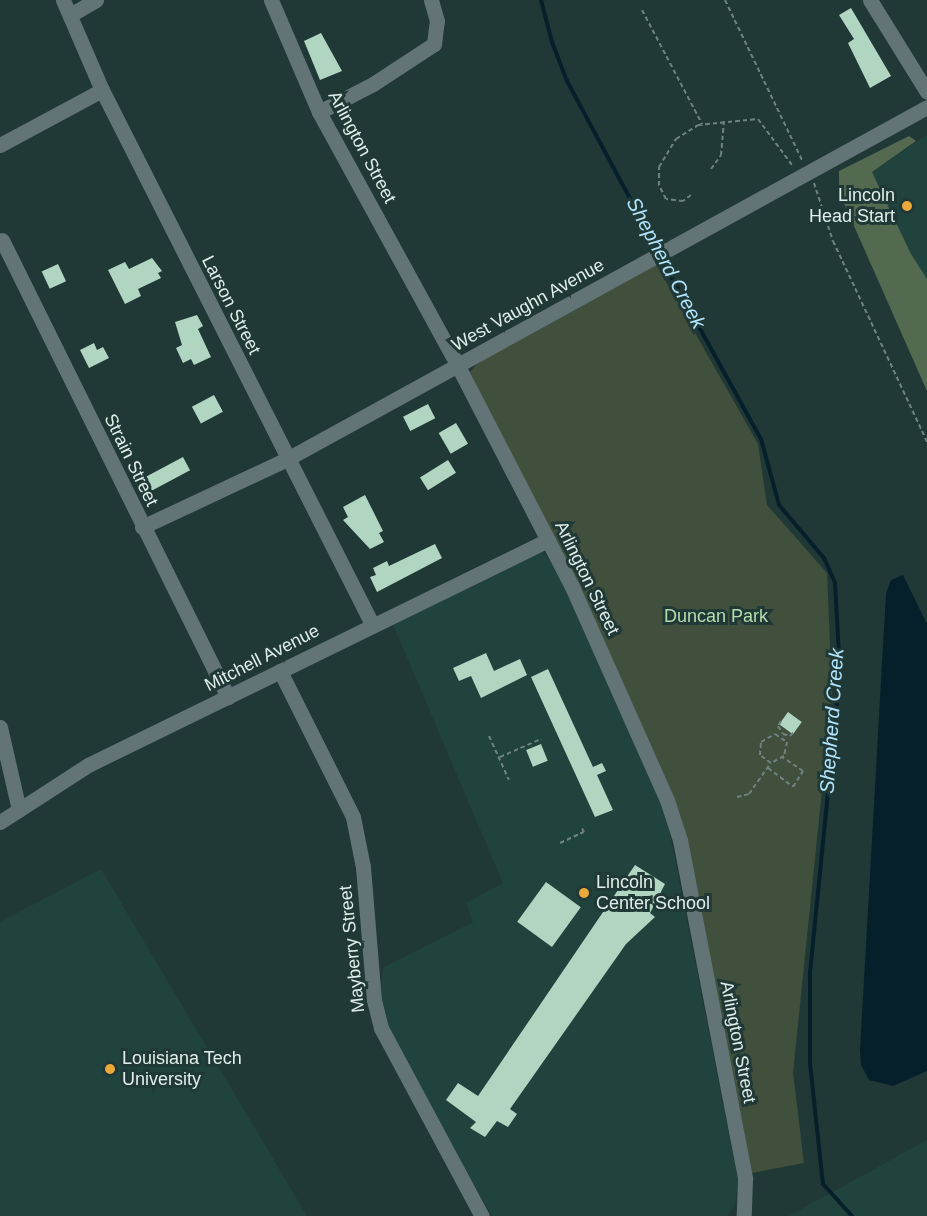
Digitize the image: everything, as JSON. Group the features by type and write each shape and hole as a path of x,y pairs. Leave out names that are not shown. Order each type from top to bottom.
{"street":[{"name":"Larson Street","path":"63,0 102,90 372,624"},
{"path":"70,15 96,0"},
{"name":"Arlington Street","path":"271,0 319,112 458,366 548,540 596,639 675,822 745,1179 744,1216"},
{"path":"319,112 373,84 434,44 437,21 431,0"},
{"path":"870,0 927,92"},
{"path":"0,145 102,90"},
{"name":"West Vaughn Avenue","path":"142,527 287,459 927,108"},
{"name":"Strain Street","path":"2,240 228,697"},
{"name":"Mitchell Avenue","path":"0,822 88,765 372,624 548,540"},
{"name":"Mayberry Street","path":"280,671 353,817 363,867 374,1000 381,1028 482,1216"},
{"path":"0,727 19,810"}],"path":[{"path":"725,0 805,166"},
{"path":"642,10 702,124"},
{"path":"691,195 683,201 666,199 660,185 659,166 676,139 702,124 724,120 758,119 774,135 795,170"},
{"path":"711,169 721,155 724,120"},
{"path":"812,178 833,241 927,442"},
{"path":"781,722 778,726 783,734 790,736 795,731"},
{"path":"737,797 749,794 771,763 782,757 787,742 775,734 761,742 760,755 771,763"},
{"path":"781,738 783,734"},
{"path":"489,736 509,780"},
{"path":"499,758 541,739"},
{"path":"768,768 793,787 803,771 782,757"},
{"path":"560,843 584,832 582,828"}],"shaded area":[{"name":"Lincoln Head Start","path":"927,135 927,279 911,254 872,172"},
{"path":"909,136 916,141 872,172 911,254 927,279 927,391 839,192 839,171"},
{"name":"Lincoln Center School","path":"543,552 558,572 666,814 738,1181 735,1205 727,1216 492,1216 396,1051 380,998 383,968 473,922 466,903 503,883 392,622 532,554"},
{"name":"Louisiana Tech University","path":"101,869 307,1216 0,1216 0,922"},
{"path":"927,1140 927,1216 789,1216"}],"green space":[{"name":"Duncan Park","path":"656,264 758,444 767,505 827,573 832,692 793,1073 804,1163 752,1173 680,822 470,372 479,361"}],"water":[{"path":"903,575 927,624 927,1071 893,1086 869,1080 861,1065 860,1050 886,593 891,580"}],"building":[{"path":"851,8 891,76 870,88 848,43 854,39 839,15"},
{"path":"321,33 342,71 320,80 304,41"},
{"path":"152,258 162,271 158,273 161,278 138,289 141,296 125,304 108,270 125,262 129,269"},
{"path":"58,264 66,281 50,289 42,272"},
{"path":"197,315 203,326 198,329 211,357 194,365 191,359 183,363 176,348 182,345 175,322"},
{"path":"94,343 97,350 103,347 109,358 89,368 80,350"},
{"path":"214,395 223,412 201,424 192,407"},
{"path":"428,404 435,418 410,431 403,417"},
{"path":"456,423 468,444 451,454 439,433"},
{"path":"183,457 190,470 144,495 137,481"},
{"path":"448,460 456,473 428,490 420,477"},
{"path":"365,495 383,531 379,533 384,542 370,549 343,520 348,517 343,507"},
{"path":"435,544 442,558 377,592 370,577 376,575 373,568 387,561 389,566"},
{"path":"486,653 494,671 520,659 527,675 481,698 471,676 459,681 453,668"},
{"path":"548,669 593,767 602,763 606,771 597,775 613,810 595,817 531,677"},
{"path":"788,712 802,722 793,734 779,724"},
{"path":"541,744 548,761 533,767 526,750"},
{"path":"635,865 665,884 650,913 655,917 626,944 510,1109 517,1114 508,1127 497,1121 485,1137 470,1128 476,1122 446,1100 458,1083 478,1096"},
{"path":"546,882 581,907 552,947 517,922"}],"waterway":[{"name":"Shepherd Creek","path":"541,0 552,42 567,81 658,251"},
{"name":"Shepherd Creek","path":"661,258 761,439 779,505 824,558 835,583 840,672 810,973 810,1063 823,1184 852,1216"}],"place":[{"name":"Lincoln Head Start","path":"907,206"},
{"name":"Lincoln Center School","path":"584,893"},
{"name":"Louisiana Tech University","path":"110,1069"}]}
